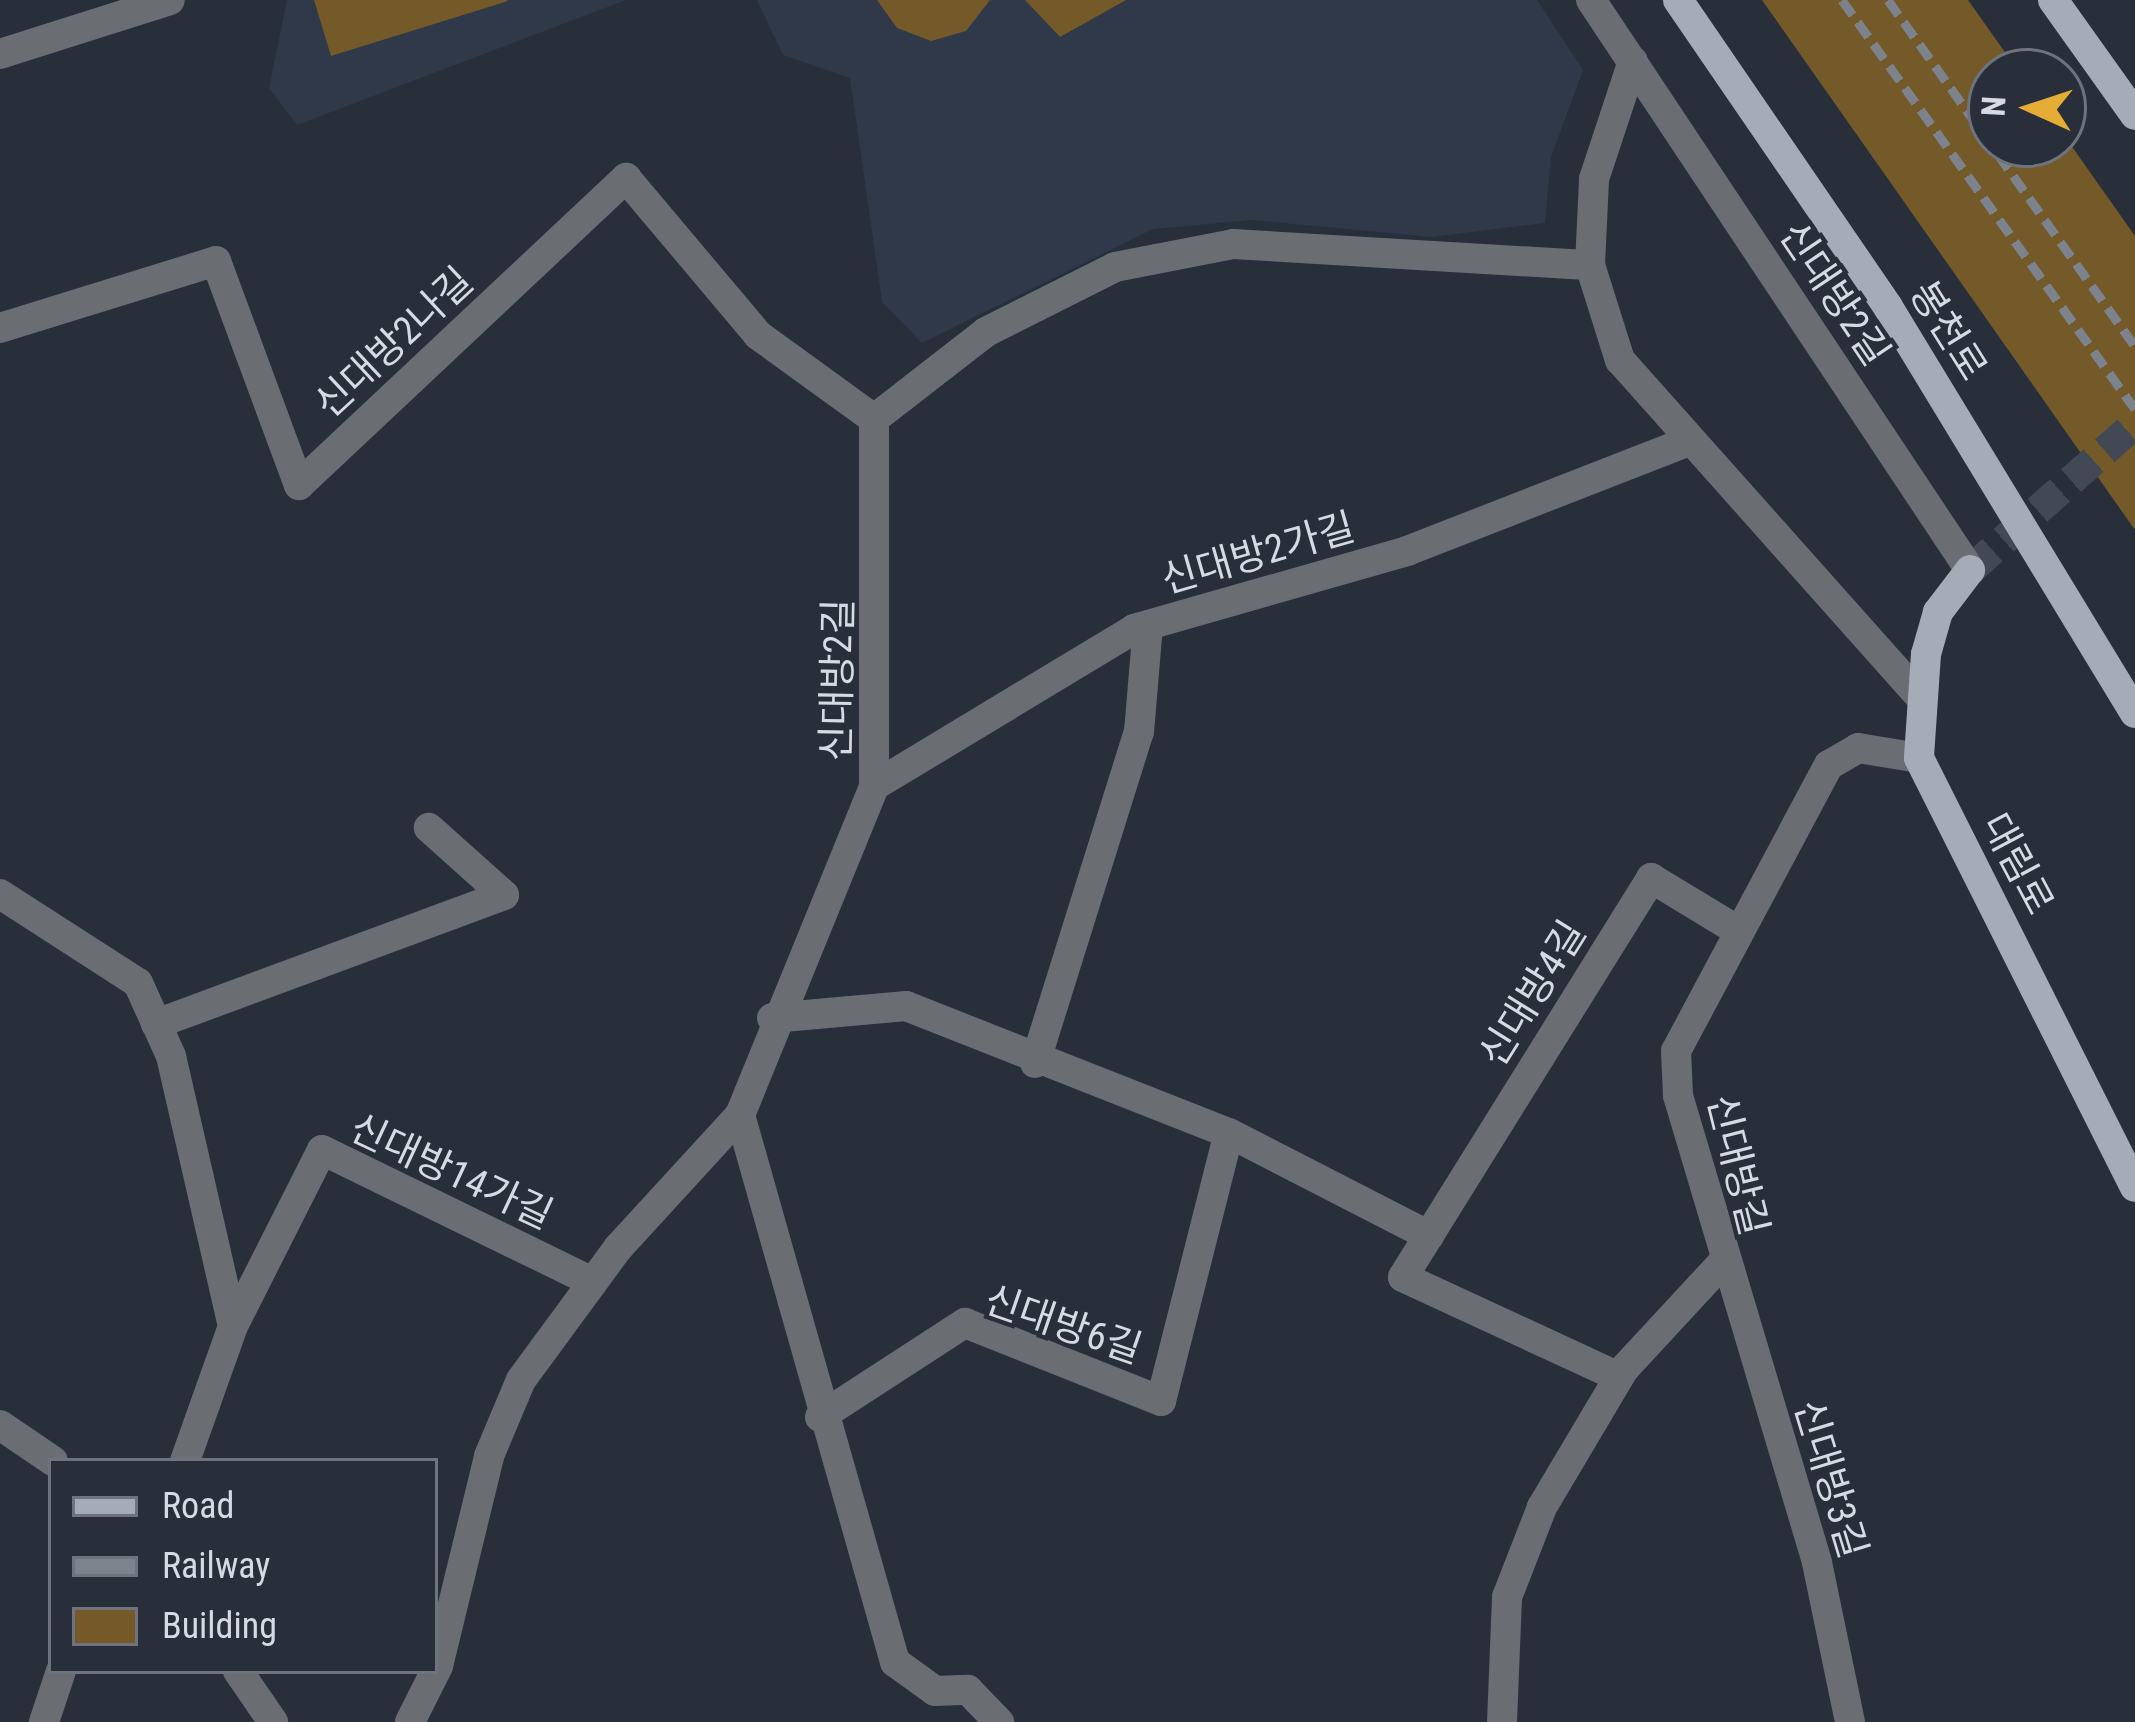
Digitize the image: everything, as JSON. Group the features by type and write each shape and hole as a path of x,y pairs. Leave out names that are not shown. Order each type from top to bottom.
{"main road":[{"name":"봉천로","path":"1678,0 1888,307 2135,713"},
{"path":"2054,0 2135,115"},
{"name":"대림로","path":"1970,570 1938,612 1919,696 1919,758 2135,1187"}],"street":[{"path":"0,54 170,0"},
{"name":"신대방2길","path":"1591,0 1970,570"},
{"path":"1633,61 1594,179 1590,265 1620,360 1686,442 1919,696"},
{"name":"신대방2나길","path":"0,328 215,261 299,485 626,178 758,335 874,419"},
{"path":"874,419 986,332 1115,267 1233,244 1590,265"},
{"name":"신대방2길","path":"438,1666 488,1456 521,1380 593,1282 740,1115 772,1018 874,786 874,419"},
{"name":"신대방2가길","path":"874,786 1148,626 1407,551 1686,442"},
{"path":"1035,1064 1138,732 1148,626"},
{"name":"신대방길","path":"1502,1722 1507,1597 1542,1508 1619,1377 1722,1263 1676,1051 1829,765 1858,748 1919,758"},
{"path":"156,1024 504,895 429,828"},
{"name":"신대방4길","path":"1619,1377 1403,1277 1651,878 1737,930"},
{"path":"0,894 138,982 156,1024 233,1326"},
{"path":"772,1018 906,1006 1035,1064 1229,1133 1429,1236"},
{"path":"740,1115 790,1259 820,1417 895,1662 935,1691 968,1690 999,1722"},
{"name":"신대방6길","path":"820,1417 965,1323 1161,1401 1229,1133"},
{"name":"신대방14가길","path":"186,1458 233,1326 322,1150 593,1282"},
{"name":"신대방3길","path":"1722,1263 1817,1562 1850,1722"},
{"path":"0,1425 49,1458"},
{"path":"44,1722 60,1674"},
{"path":"240,1674 273,1722"},
{"name":"신대방2길","path":"410,1722 434,1674"}],"shaded area":[{"path":"287,0 626,0 297,125 269,88"},
{"path":"757,0 1537,0 1583,70 1551,157 1545,223 1432,237 1252,220 1153,229 922,343 882,302 850,78 783,55"}],"building":[{"path":"314,0 507,0 508,1 331,56"},
{"path":"877,0 990,0 966,31 931,41 897,28"},
{"path":"1025,0 1126,0 1060,37"},
{"path":"1762,0 1968,0 2002,48 1967,48 1967,168 2087,168 2135,236 2135,530"}],"tunnel":[{"path":"1970,570 2135,424"}],"railway":[{"path":"1842,0 2135,409"},
{"path":"1888,0 2135,346"}]}
